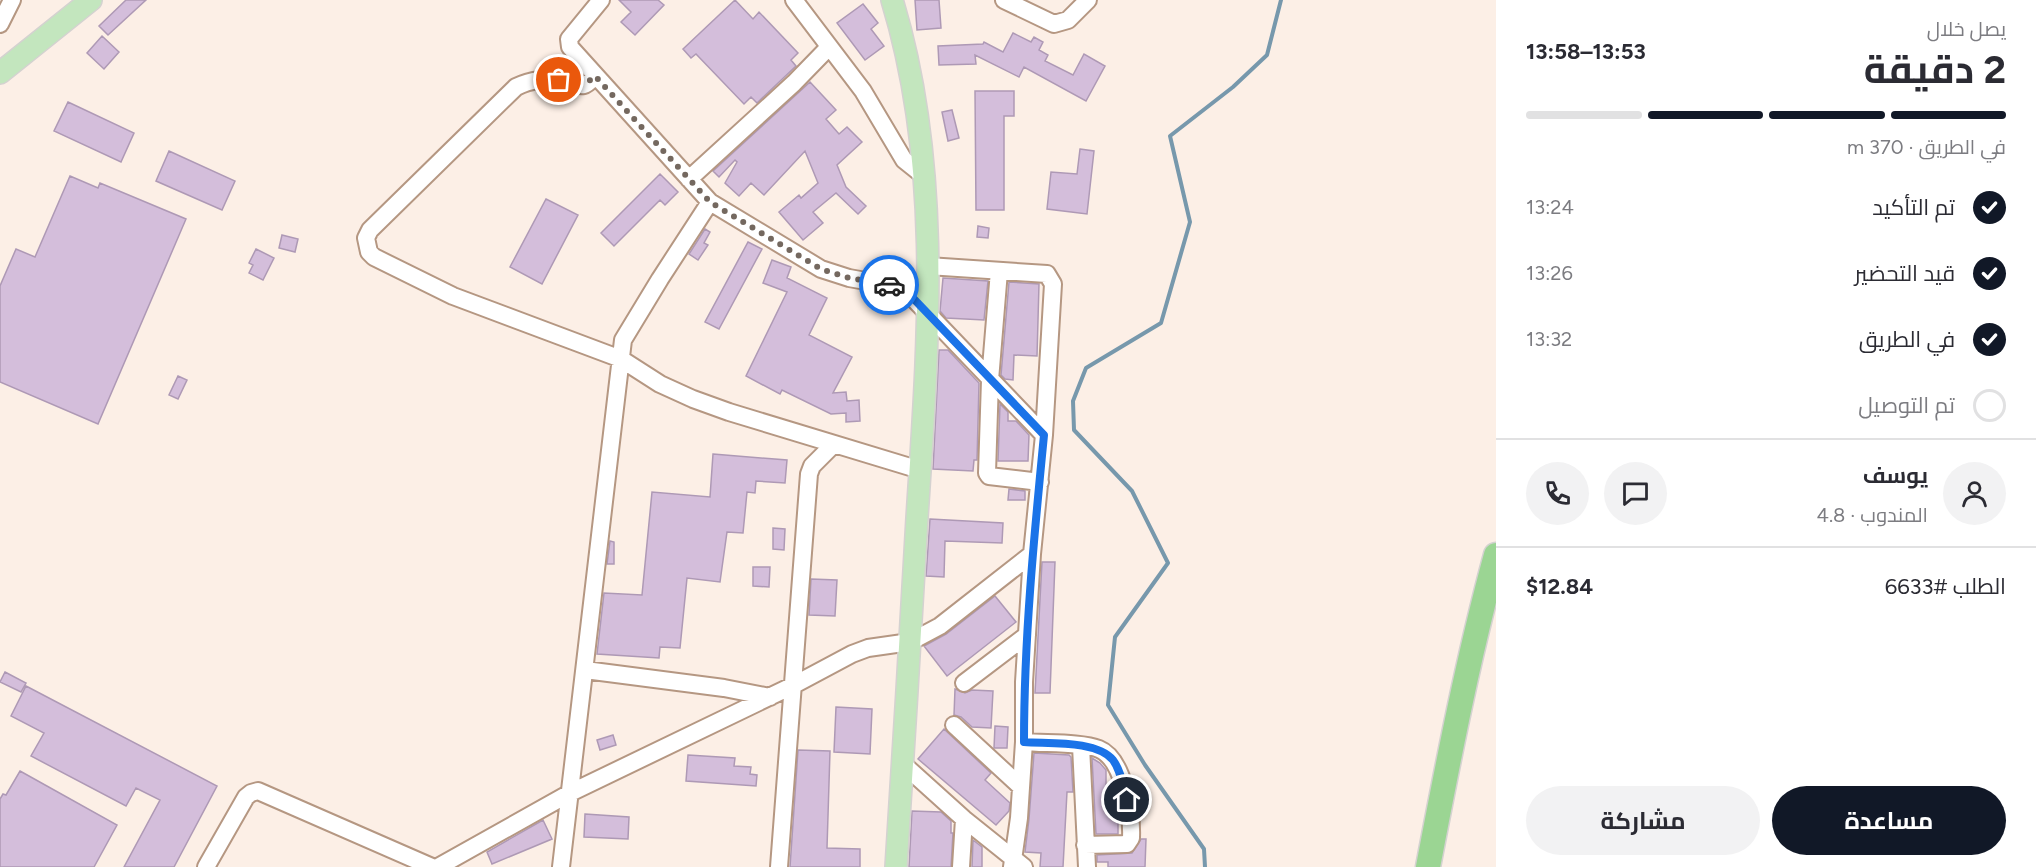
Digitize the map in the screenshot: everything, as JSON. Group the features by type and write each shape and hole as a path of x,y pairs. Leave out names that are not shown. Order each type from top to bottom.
{"highway":[{"path":"1428,867 1476,628 1496,555"}],"main road":[{"path":"0,52 68,0"},
{"path":"0,73 91,0"},
{"path":"892,0 916,110 924,176 928,266 928,313 920,470 896,867"}],"street":[{"path":"0,24 12,0"},
{"path":"602,0 573,34 569,42 573,51 710,202 821,269 849,278 901,289 928,313 1044,435"},
{"path":"794,0 862,91 904,160 924,176"},
{"path":"1004,0 1054,24 1068,20 1088,0"},
{"path":"689,179 794,83 829,47"},
{"path":"595,76 586,85 559,80 541,80 526,82 516,87 370,230 366,244 374,257 453,296 621,359 660,384 693,399 832,445 920,470"},
{"path":"561,867 623,340 710,202"},
{"path":"928,266 1047,274 1053,284 1044,435 1032,554 1016,863"},
{"path":"999,271 986,452 988,475 1040,482"},
{"path":"779,867 809,474 812,466 832,445"},
{"path":"438,867 570,793 770,697 852,654 868,648 910,642 940,626 1032,554"},
{"path":"964,683 1027,635"},
{"path":"585,670 724,688 770,697"},
{"path":"954,725 1021,787"},
{"path":"1024,742 1100,749 1114,762 1121,776 1131,838 1127,844 1085,845"},
{"path":"1081,746 1087,867"},
{"path":"903,764 1016,863"},
{"path":"206,867 246,797 258,791 432,867"},
{"path":"961,867 964,819"}],"building":[{"path":"126,0 146,0 108,35 99,26"},
{"path":"619,0 658,0 664,5 635,35 621,22 631,12"},
{"path":"735,0 753,19 759,12 798,53 791,60 796,66 757,103 751,97 744,104 696,54 691,58 683,49"},
{"path":"915,0 939,0 941,28 917,30"},
{"path":"863,4 878,23 871,29 884,46 865,60 837,23"},
{"path":"1013,33 1031,42 1034,37 1043,42 1039,50 1048,55 1045,61 1073,75 1084,54 1105,66 1086,101 1024,67 1019,77 975,55 976,64 939,65 938,46 983,44 984,42 1003,52"},
{"path":"102,36 119,52 104,69 87,53"},
{"path":"810,82 836,110 826,119 839,134 847,127 862,142 837,165 846,187 866,206 858,214 836,193 813,212 823,223 803,240 779,212 799,195 801,198 818,183 805,151 764,195 751,183 739,196 725,183 737,162 735,160 719,177 713,171"},
{"path":"975,91 1014,91 1014,116 1004,116 1004,210 976,210"},
{"path":"68,102 134,133 121,162 54,131"},
{"path":"952,110 959,138 948,141 942,112"},
{"path":"1080,149 1094,151 1087,214 1047,209 1051,172 1077,174"},
{"path":"169,151 235,181 222,210 156,181"},
{"path":"660,174 678,192 665,205 660,200 614,246 601,233"},
{"path":"70,176 98,188 100,183 186,219 98,424 0,382 0,286 16,249 35,257"},
{"path":"546,199 578,215 542,284 510,267"},
{"path":"978,226 989,228 988,238 977,237"},
{"path":"705,229 710,232 704,243 708,245 698,260 689,254"},
{"path":"282,235 298,239 295,252 279,248"},
{"path":"748,242 762,249 719,329 705,322"},
{"path":"256,249 274,258 263,280 249,273 253,265 249,263"},
{"path":"772,260 791,267 787,278 827,298 809,335 852,357 833,393 846,392 847,401 859,400 860,421 846,422 846,413 831,414 782,390 780,394 746,376 787,292 763,283"},
{"path":"943,278 988,281 984,320 946,318 940,311"},
{"path":"1009,282 1039,284 1037,356 1014,355 1013,380 1005,379 1001,375"},
{"path":"939,350 948,350 979,383 977,460 974,460 973,471 933,469"},
{"path":"178,376 187,380 178,399 169,395"},
{"path":"1000,404 1008,412 1008,421 1016,421 1029,435 1028,461 998,461"},
{"path":"713,454 787,460 785,483 756,481 755,493 747,492 743,533 727,532 720,582 687,578 680,648 660,647 659,658 597,654 604,593 642,595 652,492 710,497"},
{"path":"1009,489 1025,491 1025,500 1008,500"},
{"path":"930,519 1003,523 1002,543 945,541 944,577 926,576"},
{"path":"773,528 785,529 784,550 773,549"},
{"path":"610,541 614,542 614,564 607,564"},
{"path":"1042,562 1055,562 1050,693 1035,693"},
{"path":"753,567 770,567 769,587 753,586"},
{"path":"811,579 837,580 835,616 809,615"},
{"path":"995,596 1016,622 947,676 924,646 946,634"},
{"path":"5,672 26,683 21,692 0,682"},
{"path":"26,686 217,786 174,867 124,867 160,800 136,788 126,806 31,756 44,733 11,716"},
{"path":"955,689 965,693 972,690 993,691 991,728 972,727 961,717 954,715"},
{"path":"836,707 872,709 870,754 834,752"},
{"path":"995,726 1008,727 1007,748 994,748"},
{"path":"944,729 991,773 985,780 1010,803 1009,811 996,825 918,759"},
{"path":"613,735 616,745 600,750 597,740"},
{"path":"798,750 830,751 827,848 860,849 860,867 790,867"},
{"path":"1034,753 1071,757 1073,792 1067,792 1063,867 1040,867 1041,853 1025,852"},
{"path":"688,755 735,758 734,766 751,767 750,774 757,775 756,786 686,781"},
{"path":"1092,758 1106,770 1106,793 1115,793 1118,808 1118,834 1096,834"},
{"path":"20,771 117,825 94,867 0,867 0,799 3,794 6,795"},
{"path":"912,811 941,812 951,821 951,833 953,833 951,867 909,867"},
{"path":"585,814 629,817 628,839 584,837"},
{"path":"543,820 552,839 492,864 487,852"},
{"path":"1141,839 1146,839 1145,867 1108,867 1108,862 1097,862 1097,855 1132,853"},
{"path":"973,840 982,847 982,867 972,867"}],"waterway":[{"path":"1205,867 1204,849 1145,765 1108,705 1115,637 1168,563 1132,491 1074,430 1073,401 1086,368 1161,323 1190,222 1170,136 1233,87 1267,55 1281,0"}],"way so far":[{"path":"559,80 586,85 595,76 710,202 821,269 849,278 889,285"}],"route":[{"path":"889,285 911,296 1044,435 1032,554 1024,681 1024,742 1100,749 1114,762 1121,776 1127,800"}]}
